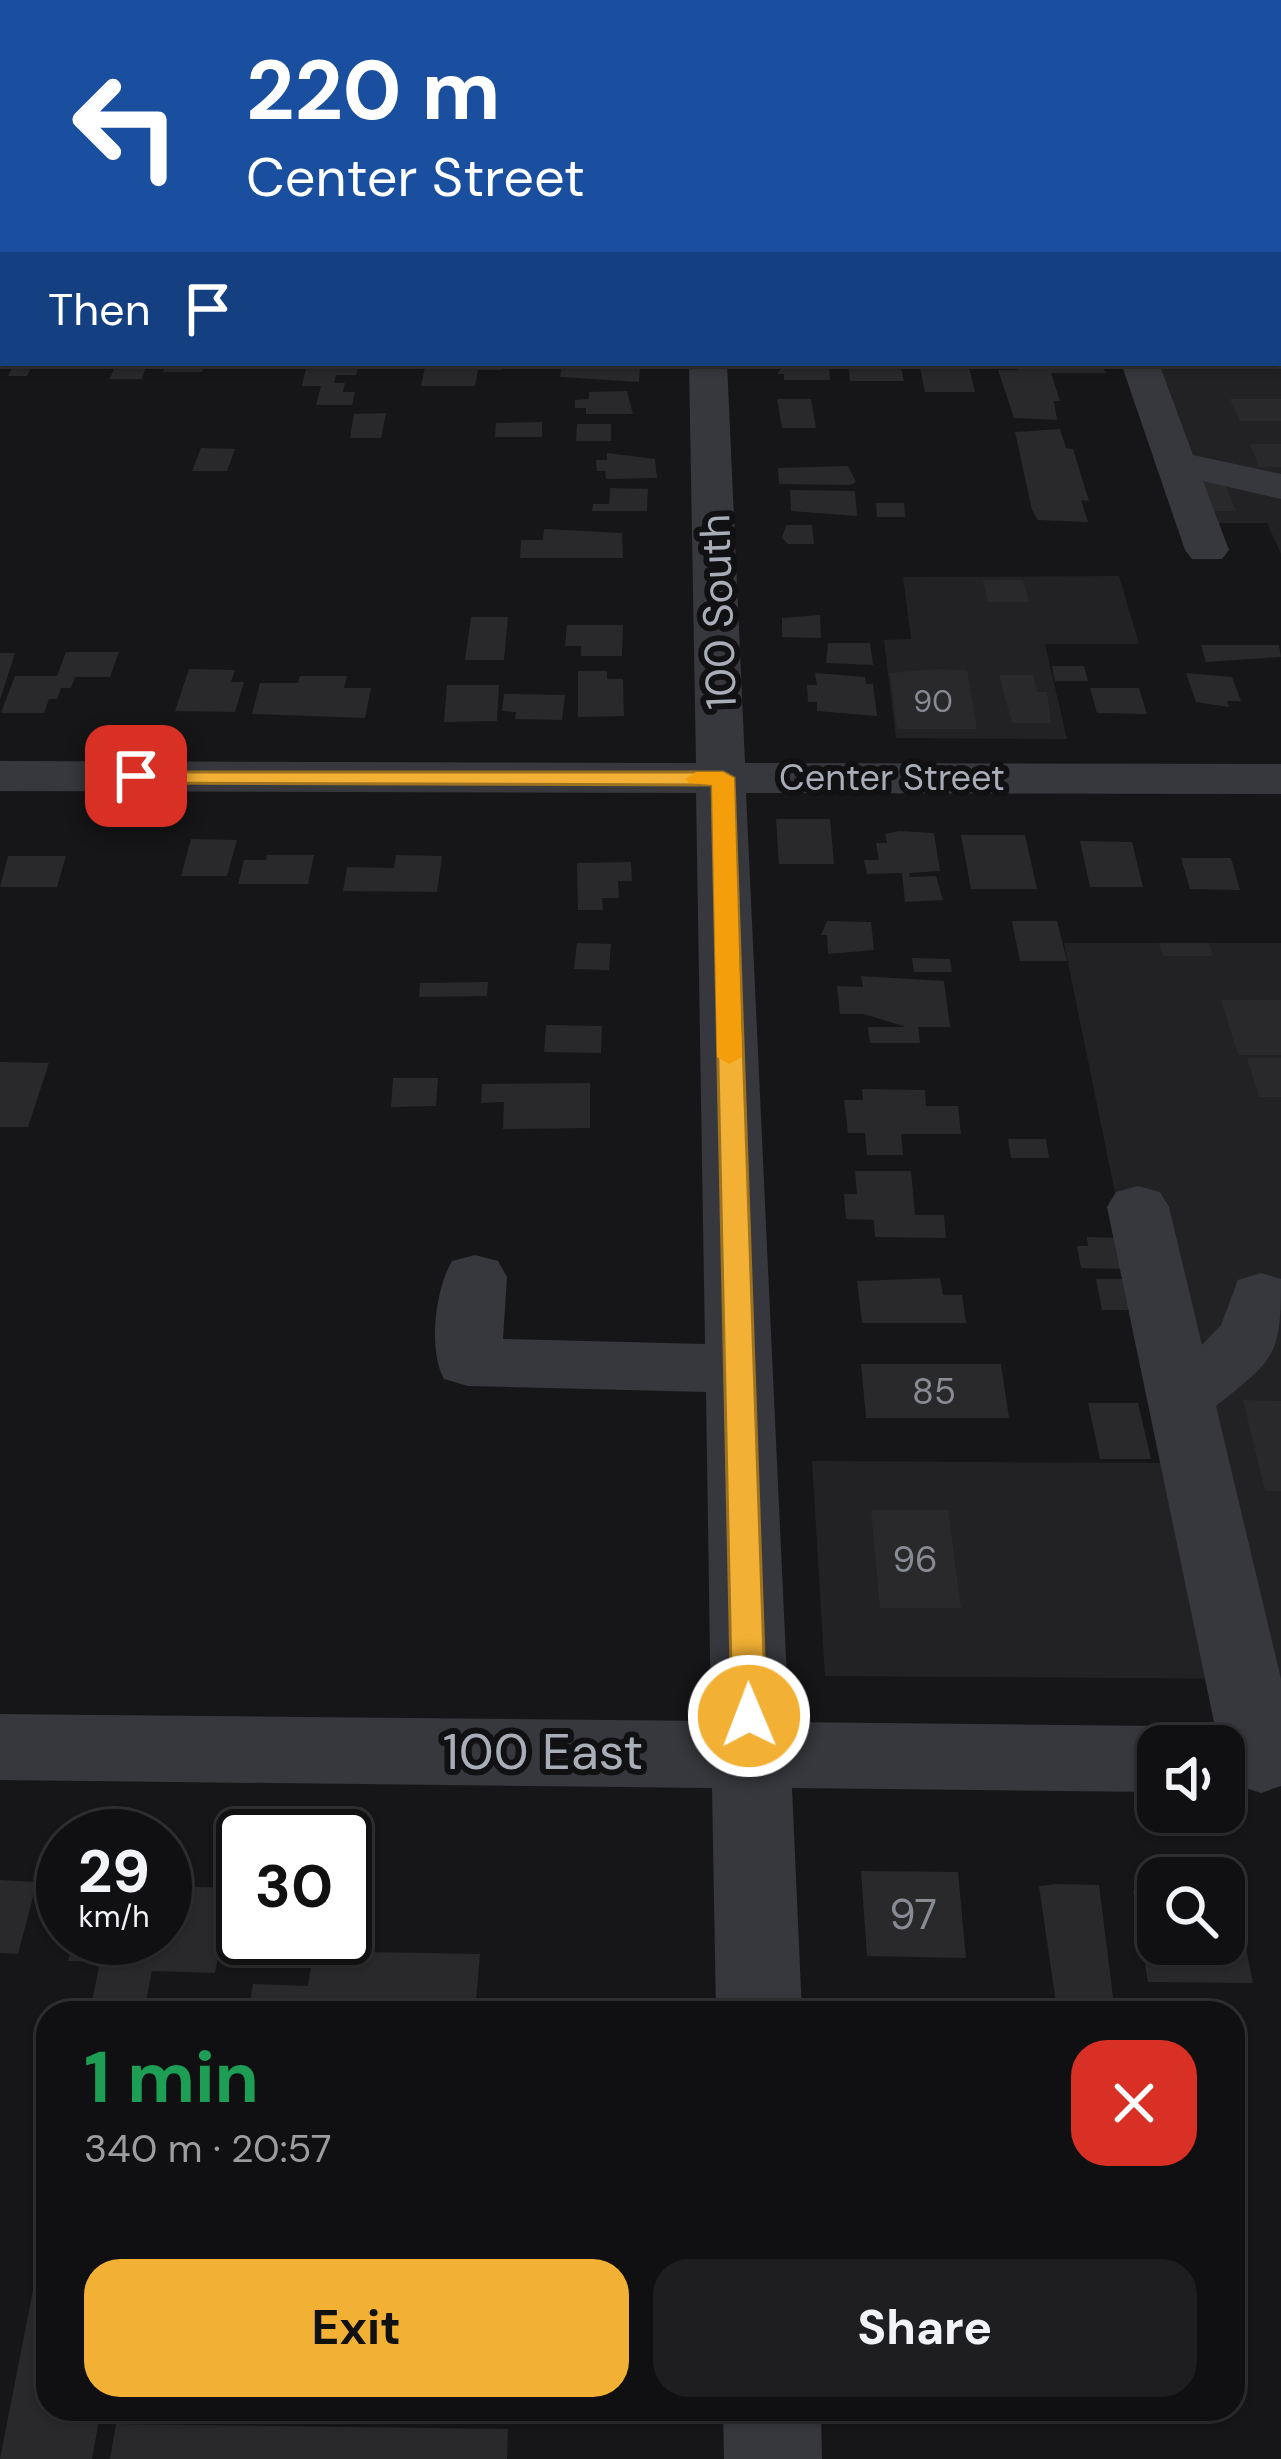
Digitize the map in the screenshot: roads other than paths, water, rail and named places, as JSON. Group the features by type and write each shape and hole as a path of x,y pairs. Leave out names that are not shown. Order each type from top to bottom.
{"street":[{"name":"100 South","path":"708,366 759,2001"},
{"path":"1141,366 1207,550"},
{"path":"1177,466 1229,471 1278,493"},
{"name":"Center Street","path":"0,776 1281,779"},
{"path":"1138,1207 1255,1760"},
{"path":"475,1277 468,1362 739,1369"},
{"path":"1181,1398 1247,1343 1260,1324 1261,1296"},
{"name":"100 East","path":"0,1747 1137,1759"},
{"path":"772,2421 773,2459"}]}
